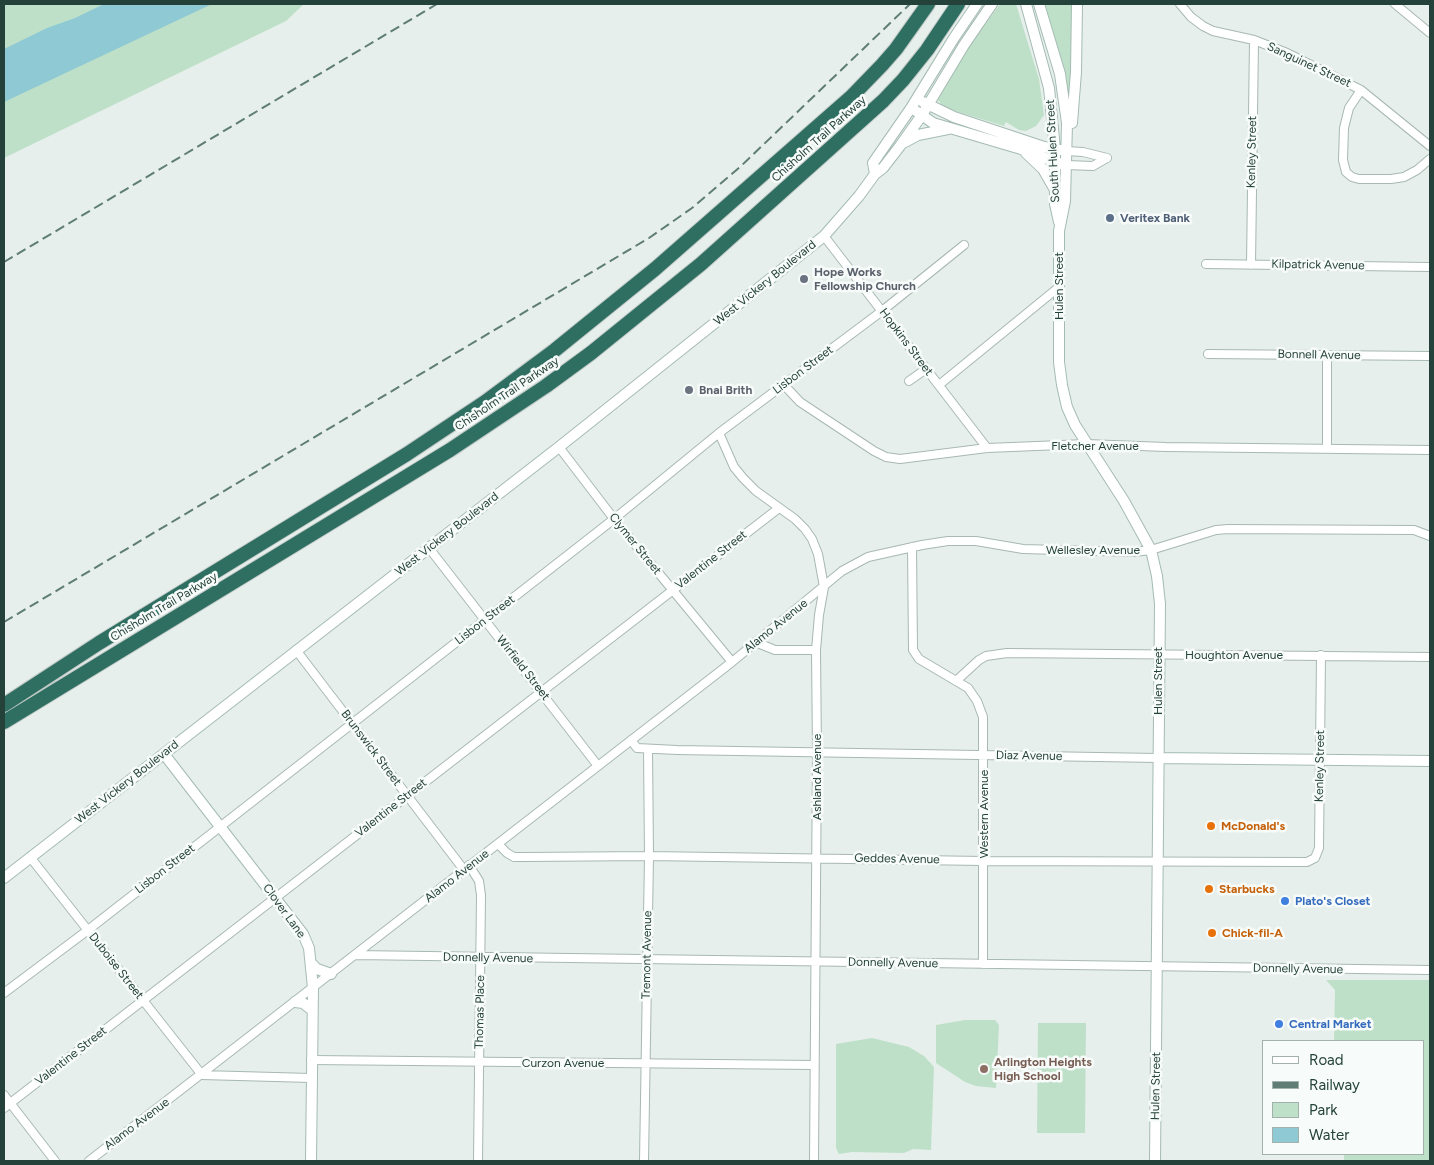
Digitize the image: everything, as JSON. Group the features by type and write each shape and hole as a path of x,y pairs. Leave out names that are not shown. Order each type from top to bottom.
{"highway":[{"name":"Chisholm Trail Parkway","path":"4,705 99,642 338,498 460,420 556,350 655,269 851,97 882,66 928,4"},
{"name":"Chisholm Trail Parkway","path":"4,722 474,435 546,386 662,297 872,112 916,65 958,4"}],"main road":[{"name":"West Vickery Boulevard","path":"875,174 873,163 911,108 977,4"},
{"name":"West Vickery Boulevard","path":"4,878 560,446 824,236 855,202 875,174 883,168 900,146 922,115 964,45 992,4"},
{"name":"South Hulen Street","path":"1026,4 1047,78 1055,149 1061,163 1065,201 1060,225"},
{"name":"South Hulen Street","path":"1039,4 1060,74 1067,123 1066,151 1061,163 1055,191 1055,204 1060,225"},
{"path":"917,98 954,117 1066,151 1072,133 1076,72 1077,4"},
{"path":"911,108 933,123 1061,163"},
{"path":"900,146 918,135 954,129"},
{"path":"1021,149 1043,170 1055,191"},
{"name":"Hulen Street","path":"1060,225 1059,362 1067,407 1086,444 1124,501 1151,550 1157,576 1160,604 1158,654 1155,1161"},
{"name":"Clover Lane","path":"164,754 303,934 309,948 313,988 311,1161"},
{"name":"Diaz Avenue","path":"1158,758 1430,761"},
{"path":"312,964 317,969 331,974"},
{"path":"295,1002 303,1002 312,1010"}],"street":[{"name":"Sanguinet Street","path":"1180,4 1191,17 1203,26 1254,40 1287,53 1361,90 1430,146"},
{"path":"1395,4 1430,33"},
{"name":"Kenley Street","path":"1251,265 1254,40"},
{"path":"1361,90 1349,108 1344,128 1343,160 1346,172 1352,177 1359,179 1404,177 1417,170 1430,159"},
{"path":"1061,163 1093,166 1107,158 1083,152 1066,151"},
{"name":"Hopkins Street","path":"824,236 987,448"},
{"name":"Lisbon Street","path":"4,993 88,930 614,519 719,433 882,311 964,245"},
{"name":"Kilpatrick Avenue","path":"1206,264 1430,267"},
{"path":"939,385 1059,288"},
{"name":"Bonnell Avenue","path":"1208,354 1430,356"},
{"path":"1327,355 1327,448"},
{"path":"910,382 926,369"},
{"name":"Fletcher Avenue","path":"784,385 800,402 874,452 886,457 900,459 987,448 1086,444 1430,450"},
{"name":"Ashland Avenue","path":"719,433 734,467 756,491 795,519 812,539 818,554 824,587 816,650 818,753 814,1161"},
{"name":"Clymer Street","path":"560,446 614,519 732,662"},
{"name":"Valentine Street","path":"7,1106 779,508"},
{"name":"Wellesley Avenue","path":"824,587 842,571 868,557 948,541 976,542 1023,549 1134,552 1151,550 1216,530 1228,529 1414,530 1430,536"},
{"name":"Western Avenue","path":"912,547 913,650 919,659 968,688 973,693 981,709 984,726 983,964"},
{"name":"Wirfield Street","path":"428,548 598,766"},
{"name":"Alamo Avenue","path":"89,1161 732,662 824,587"},
{"path":"755,642 775,650 816,650"},
{"name":"Brunswick Street","path":"296,650 407,796 467,868"},
{"name":"Houghton Avenue","path":"956,681 986,656 1007,653 1430,657"},
{"name":"Kenley Street","path":"1300,862 1313,860 1319,848 1321,656"},
{"name":"Diaz Avenue","path":"632,740 637,748 648,749 1158,758"},
{"name":"Tremont Avenue","path":"644,1161 649,856 648,749"},
{"name":"Geddes Avenue","path":"498,844 514,857 649,856 1300,862"},
{"name":"Duboise Street","path":"30,857 202,1075"},
{"name":"Thomas Place","path":"467,868 479,880 481,895 478,1161"},
{"name":"Donnelly Avenue","path":"355,956 1430,970"},
{"name":"Curzon Avenue","path":"311,1060 814,1065"},
{"path":"202,1075 311,1078"},
{"path":"4,1095 7,1106 55,1161"}],"green space":[{"path":"4,4 304,4 286,21 4,158"},
{"path":"1000,4 1016,4 1039,79 1044,115 1036,126 1026,131 1019,130 1006,122 1004,126 943,107 938,100 938,94 955,66"},
{"path":"1045,4 1074,4 1072,93 1068,93 1059,51"},
{"path":"1326,980 1430,980 1430,1161 1344,1160 1344,1155 1424,1155 1424,1040 1334,1040 1335,990"},
{"path":"965,1020 995,1020 999,1025 996,1088 976,1086 965,1082 936,1063 936,1025"},
{"path":"1038,1023 1086,1023 1085,1133 1037,1133"},
{"path":"872,1038 909,1047 924,1056 934,1067 931,1150 913,1149 904,1153 852,1152 839,1154 836,1148 836,1044"}],"water":[{"path":"104,4 212,4 4,102 4,49 47,28 75,18"}],"railway":[{"path":"4,262 437,4"},
{"path":"4,622 649,238 692,208 740,167 910,4"}],"place":[{"name":"Veritex Bank","path":"1110,218"},
{"name":"Hope Works Fellowship Church","path":"804,279"},
{"name":"Bnai Brith","path":"689,390"},
{"name":"McDonald's","path":"1211,826"},
{"name":"Starbucks","path":"1209,889"},
{"name":"Plato's Closet","path":"1285,901"},
{"name":"Chick-fil-A","path":"1212,933"},
{"name":"Central Market","path":"1279,1024"},
{"name":"Arlington Heights High School","path":"984,1069"}]}
